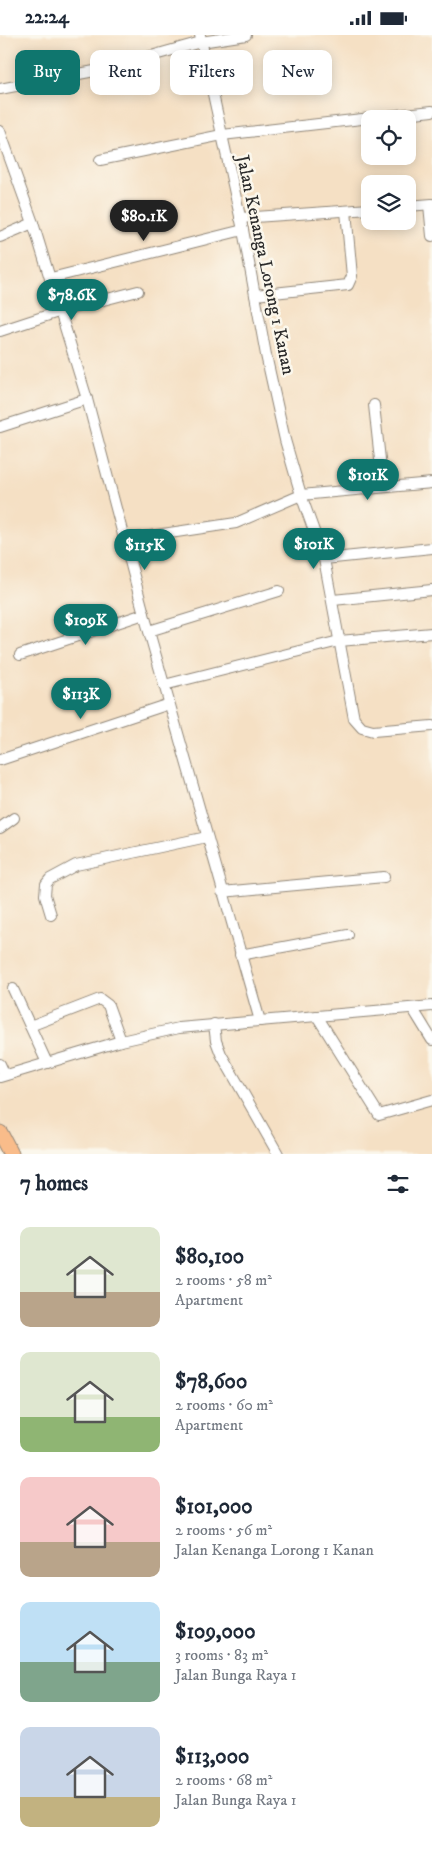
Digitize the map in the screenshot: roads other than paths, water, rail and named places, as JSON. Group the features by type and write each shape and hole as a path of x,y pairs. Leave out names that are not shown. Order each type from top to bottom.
{"highway":[{"path":"0,1133 11,1154"}],"street":[{"path":"0,89 106,69 201,38 246,35"},
{"name":"Jalan Kenanga Lorong 1 Kanan","path":"201,38 243,231 285,440 301,495 324,559 354,719 358,725 373,731 432,726"},
{"path":"100,160 222,135 432,111"},
{"path":"0,131 34,223 87,399 144,614 260,1021"},
{"path":"416,206 430,205 432,236"},
{"path":"240,218 361,210"},
{"path":"255,295 348,285 352,276 346,211"},
{"path":"0,237 34,223"},
{"path":"51,277 243,231"},
{"path":"0,331 61,311 138,291"},
{"path":"0,427 87,399"},
{"path":"374,405 383,487"},
{"path":"124,540 236,523 301,495 432,483"},
{"path":"324,559 432,548"},
{"path":"333,600 432,590"},
{"path":"149,631 279,591"},
{"path":"20,655 144,614"},
{"path":"164,685 339,641 432,633"},
{"path":"0,760 170,704"},
{"path":"0,828 14,818"},
{"path":"51,915 45,895 46,884 60,872 76,865 207,837"},
{"path":"222,892 384,877"},
{"path":"240,955 348,935"},
{"path":"14,989 47,1063"},
{"path":"30,1026 100,999 108,1005 121,1041"},
{"path":"0,1065 3,1076 121,1041 178,1028 432,1007"},
{"path":"413,1009 432,1040"},
{"path":"317,1016 379,1115 432,1101"},
{"path":"214,1024 216,1041 221,1054 278,1154"}]}
